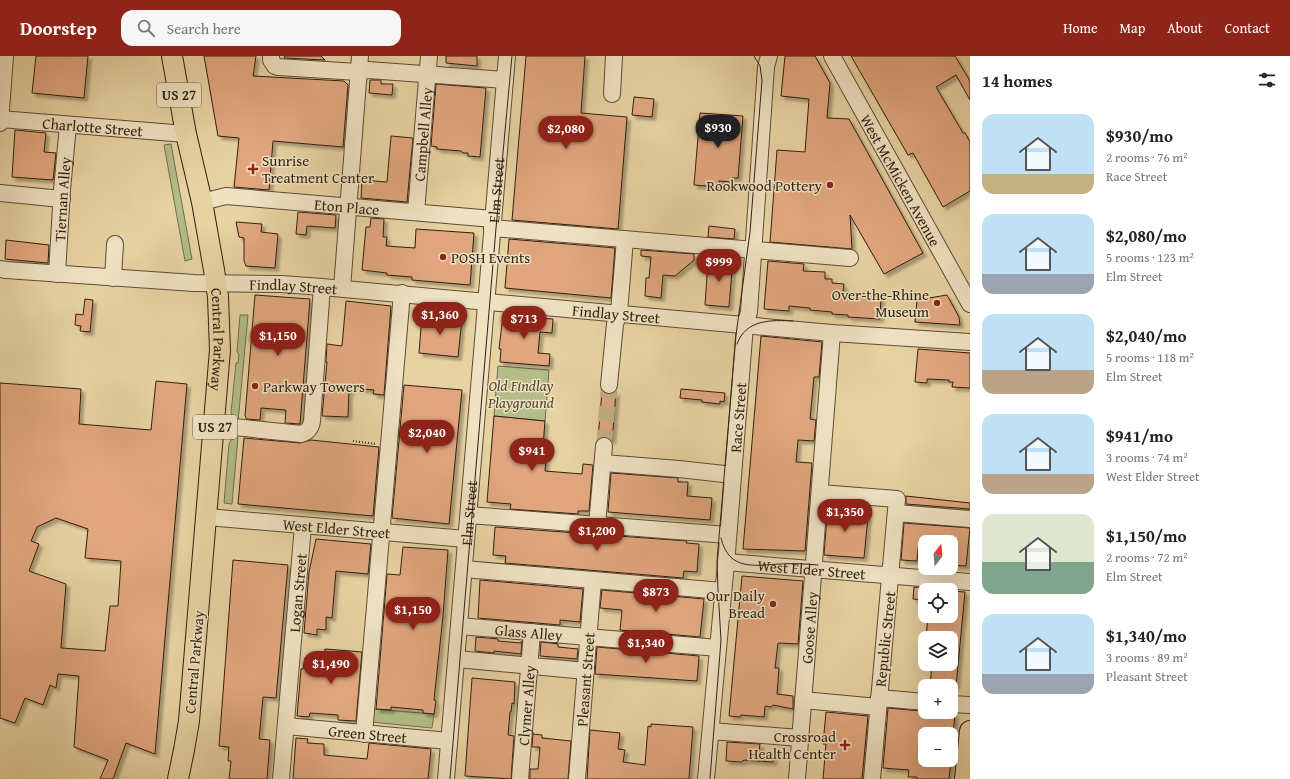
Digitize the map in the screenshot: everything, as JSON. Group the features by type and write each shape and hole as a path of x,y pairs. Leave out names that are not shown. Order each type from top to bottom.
{"main road":[{"name":"Central Parkway","path":"172,56 186,134 202,202 216,283 220,350 215,425 189,721 178,779"},
{"name":"Central Parkway","path":"189,721 191,779"},
{"path":"965,779 970,736"}],"street":[{"path":"0,123 5,56"},
{"path":"342,288 360,56"},
{"name":"Campbell Alley","path":"416,212 430,56"},
{"name":"Elm Street","path":"446,779 469,515 485,301 507,56"},
{"path":"612,94 614,56"},
{"name":"Race Street","path":"706,779 726,562 745,325 748,312 754,250 766,68 769,56"},
{"name":"West McMicken Avenue","path":"832,56 970,304"},
{"path":"273,61 358,72 368,70 505,80"},
{"name":"Charlotte Street","path":"0,119 186,134"},
{"name":"Tiernan Alley","path":"57,274 68,125"},
{"path":"0,193 62,199"},
{"name":"Eton Place","path":"202,202 226,196 348,206 416,212 625,239 850,258"},
{"path":"609,385 615,324 619,313 625,239"},
{"path":"113,278 115,244"},
{"name":"Findlay Street","path":"0,269 113,278 216,283 298,278 322,286 342,288 832,333 970,342"},
{"path":"215,425 301,434 306,433 309,430 312,421 322,286"},
{"path":"364,734 402,293"},
{"name":"Goose Alley","path":"797,779 832,333"},
{"path":"597,525 604,446"},
{"path":"603,463 733,475"},
{"path":"820,493 970,519"},
{"name":"Republic Street","path":"872,779 896,506"},
{"path":"469,515 728,535"},
{"name":"West Elder Street","path":"206,517 466,539"},
{"name":"Logan Street","path":"281,779 302,526"},
{"name":"West Elder Street","path":"726,562 970,582"},
{"path":"464,569 723,591"},
{"name":"Pleasant Street","path":"577,779 593,580"},
{"name":"Glass Alley","path":"459,626 718,648"},
{"name":"Clymer Alley","path":"520,779 532,632"},
{"path":"456,660 530,665 586,671"},
{"path":"803,700 918,702"},
{"path":"958,705 970,706"},
{"name":"Green Street","path":"286,726 449,741"},
{"path":"711,731 800,738"}],"path":[{"path":"353,442 388,445"}],"green space":[{"path":"171,144 192,259 185,261 164,145"},
{"path":"240,315 248,315 238,422 234,419 231,413 236,363 238,363 239,354 237,352"},
{"name":"Old Findlay Playground","path":"498,366 549,370 545,421 494,416"},
{"path":"238,437 232,504 224,503 229,444 231,440"},
{"path":"372,709 434,714 432,728 371,722"}],"building":[{"path":"36,56 88,56 84,98 32,93"},
{"path":"204,56 256,56 253,76 344,81 348,85 343,147 273,141 269,190 234,187 239,138 218,136"},
{"path":"285,56 321,56 325,60 284,58"},
{"path":"446,56 477,56 477,66 446,63"},
{"path":"526,56 585,56 581,113 627,117 618,229 512,220"},
{"name":"Rookwood Pottery","path":"785,56 815,56 830,83 827,118 849,119 923,253 884,274 850,215 852,249 770,242 777,150 805,152 809,99 781,96"},
{"path":"851,56 955,56 970,81 970,100 956,75 936,87 963,133 965,133 970,142 970,191 943,207 913,153 908,155"},
{"path":"370,80 381,80 381,84 393,84 392,95 369,93"},
{"path":"436,84 486,88 480,157 468,156 468,153 463,153 461,151 437,149 437,147 431,146"},
{"path":"634,97 654,99 652,117 632,115"},
{"path":"700,113 743,116 738,178 732,178 732,182 719,181 719,187 694,185"},
{"path":"15,130 46,133 44,152 56,153 53,180 12,177"},
{"path":"391,136 413,138 407,202 361,198 362,180 387,182"},
{"path":"298,212 336,215 335,228 307,226 306,235 296,234"},
{"name":"POSH Events","path":"371,218 384,219 383,237 387,237 386,246 415,248 416,229 474,233 470,285 412,280 412,277 387,275 387,273 362,270 366,227 370,227"},
{"path":"236,222 262,224 261,232 278,234 275,268 246,266 244,261 244,238 239,237"},
{"path":"709,226 735,229 734,239 708,237"},
{"path":"509,239 615,248 611,298 505,288"},
{"path":"6,240 49,245 48,263 5,259"},
{"path":"641,250 694,254 694,260 675,276 663,275 661,298 645,296 646,278 649,278 651,257 641,256"},
{"path":"722,257 733,258 729,307 705,305 708,261 721,263"},
{"path":"768,261 804,264 803,271 825,272 825,279 832,279 832,283 844,284 843,292 881,295 880,319 848,317 848,315 832,314 832,312 789,306 789,311 764,309"},
{"path":"255,295 310,299 300,424 285,423 286,410 261,408 260,420 246,419 245,416"},
{"path":"947,295 959,317 960,325 915,322 917,300"},
{"path":"85,299 93,300 90,332 80,331 81,326 75,325 76,314 83,315"},
{"path":"346,301 391,306 384,395 373,394 374,390 352,388 352,391 349,390 348,417 322,416 327,362 327,344 342,346"},
{"path":"422,315 462,319 458,357 419,353"},
{"path":"503,315 553,319 552,333 540,332 538,353 550,354 549,366 500,362 501,349 499,349"},
{"path":"761,336 822,342 819,377 814,377 810,419 816,420 814,441 798,440 796,462 812,463 805,551 743,549"},
{"path":"918,349 970,353 970,388 952,387 953,382 949,382 949,380 927,379 927,383 915,382"},
{"path":"156,381 187,384 155,754 126,743 113,779 100,779 108,760 74,747 79,676 58,674 56,688 50,685 43,705 25,698 15,723 0,718 0,383 81,389 79,424 151,430","holes":["56,518 88,529 85,558 121,561 118,606 110,606 105,651 61,648 66,584 29,571 39,544 31,541 37,527"]},
{"path":"404,385 462,390 449,524 392,518"},
{"path":"681,389 725,393 724,402 720,401 720,404 702,402 702,400 680,398"},
{"path":"602,391 608,394 613,394 616,391 612,442 609,438 605,437 598,439"},
{"path":"494,416 545,421 542,460 546,461 545,471 582,474 583,464 593,465 589,511 578,511 578,514 510,509 511,504 487,502"},
{"path":"244,438 300,443 311,440 379,447 373,516 238,504"},
{"path":"611,473 678,478 678,482 688,482 687,496 712,498 710,520 608,512"},
{"path":"906,496 970,503 970,509 906,504"},
{"path":"828,503 845,504 844,514 868,516 864,558 824,555"},
{"path":"904,523 970,528 966,566 958,565 958,535 918,535 917,561 901,560"},
{"path":"495,527 687,541 686,543 699,544 697,572 684,571 683,578 505,563 506,556 493,555"},
{"path":"316,539 371,544 368,574 336,571 332,618 326,617 326,630 317,629 317,635 304,633 309,572"},
{"path":"403,547 448,550 434,714 423,713 423,710 391,707 391,710 376,709 387,574 400,575"},
{"path":"233,560 288,565 276,698 263,697 259,739 270,740 267,779 229,779 231,761 228,761 229,747 219,746"},
{"path":"742,576 803,581 798,644 778,643 775,668 779,668 777,694 793,696 793,709 773,705 771,707 765,706 764,717 741,715 740,717 729,716"},
{"path":"480,580 583,589 580,622 560,620 560,625 478,618"},
{"path":"914,587 918,587 918,599 913,599"},
{"path":"602,590 704,599 700,637 620,630 622,610 600,608"},
{"path":"958,592 965,592 958,665 958,631 927,631 927,623 958,623"},
{"path":"476,637 521,643 522,641 521,654 494,651 494,653 475,651"},
{"path":"541,642 558,644 558,647 578,649 577,659 540,656"},
{"path":"597,647 699,656 697,681 595,674"},
{"path":"325,649 362,652 356,721 338,720 338,715 310,713 309,717 297,716 301,669 303,669 305,658 324,659"},
{"path":"931,671 957,671 957,679 931,679"},
{"path":"472,678 515,682 514,704 512,703 510,712 508,735 514,736 511,779 465,776"},
{"path":"888,708 918,711 918,719 954,719 954,727 918,727 918,767 950,767 949,779 917,779 917,777 908,777 909,770 883,768"},
{"name":"Crossroad Health Center","path":"826,712 868,716 862,779 823,779 826,744 823,744"},
{"path":"651,724 693,727 689,779 587,779 590,730 620,733 618,749 625,750 623,762 645,765 648,726 651,727"},
{"path":"533,734 542,735 542,738 571,741 568,779 530,779 530,769 538,769 540,747 532,747"},
{"path":"296,738 308,739 307,743 324,744 324,755 367,759 369,743 431,749 428,779 293,779"},
{"path":"727,742 760,744 759,752 774,753 773,762 744,760 742,762 726,761"}],"tunnel":[{"path":"604,446 609,385"}],"tram line":[{"path":"450,779 496,228 512,56"},
{"path":"710,779 721,640 717,561 736,335 750,232 762,80 760,66 754,56"},
{"path":"737,344 746,330 753,325 768,321 793,321"},
{"path":"721,538 730,557 744,564 818,565"}],"place":[{"name":"Sunrise Treatment Center","path":"253,169"},
{"name":"Rookwood Pottery","path":"830,185"},
{"name":"POSH Events","path":"443,257"},
{"name":"Over-the-Rhine Museum","path":"937,303"},
{"name":"Parkway Towers","path":"255,386"},
{"name":"Our Daily Bread","path":"773,604"},
{"name":"Crossroad Health Center","path":"845,745"}]}
